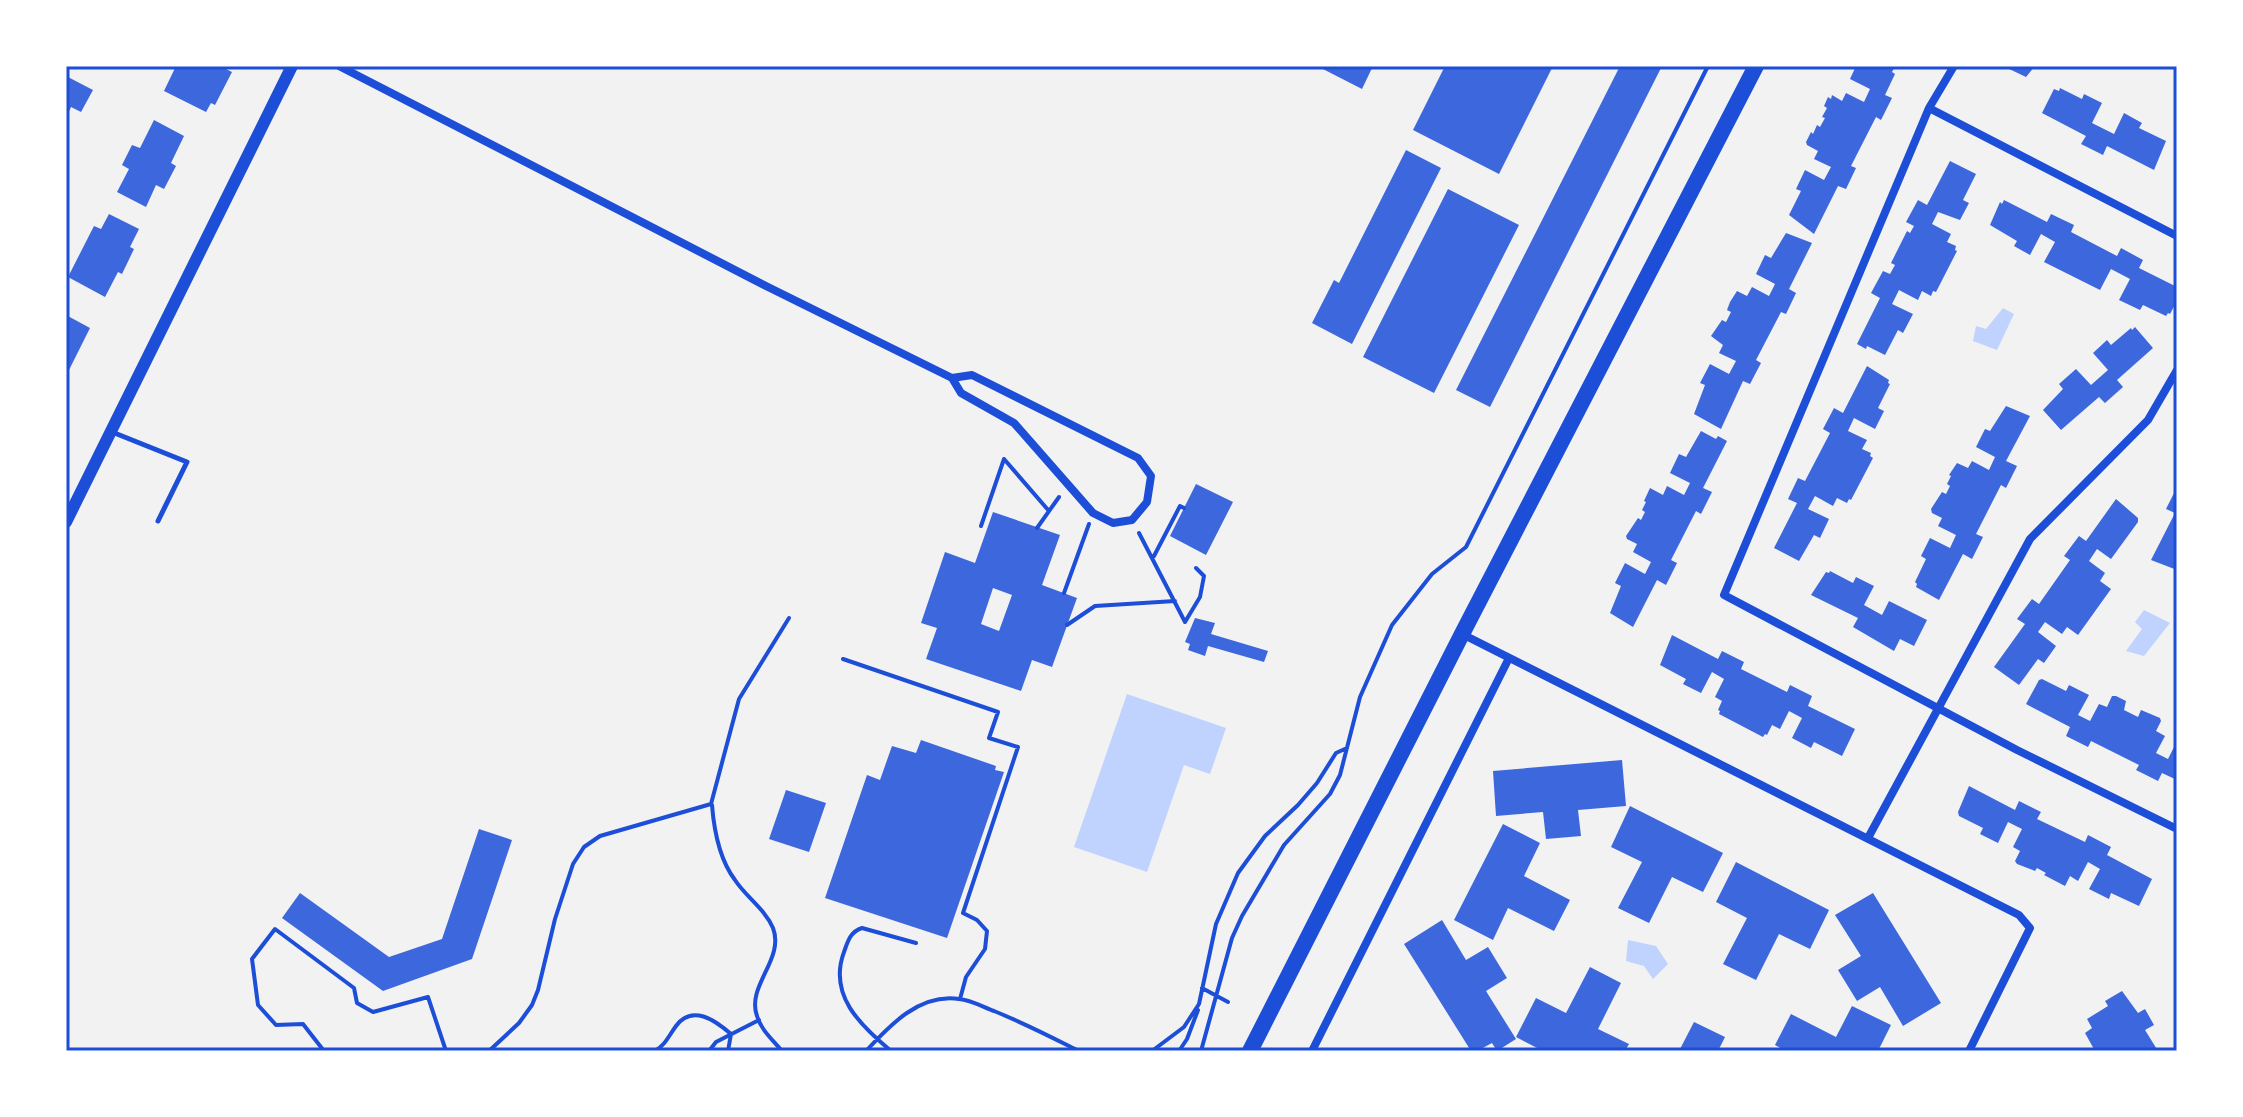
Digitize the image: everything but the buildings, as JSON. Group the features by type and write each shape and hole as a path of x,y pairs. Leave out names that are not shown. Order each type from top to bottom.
{"main road":[{"path":"1250,1051 1756,66"}],"street":[{"path":"66,522 292,66"},
{"path":"339,66 952,378 961,393 1014,423 1093,513 1113,523 1132,520 1147,502 1151,476 1138,458 972,375 952,378"},
{"path":"1954,66 1929,108 1724,595 2017,750 2177,829"},
{"path":"1929,108 2177,236"},
{"path":"1868,838 2030,539 2148,420 2177,370"},
{"path":"1462,634 2019,915 2030,928 1969,1051"},
{"path":"1312,1051 1509,658"}],"lane":[{"path":"111,432 187,462 158,521"}],"path":[{"path":"1201,1051 1232,938 1242,916 1284,845 1330,794 1340,775 1360,697 1392,625 1432,574 1466,547 1708,66"},
{"path":"981,526 1004,459 1049,511"},
{"path":"1037,528 1068,485"},
{"path":"1154,557 1180,506 1184,508"},
{"path":"1064,593 1093,513"},
{"path":"1132,520 1154,557 1185,622 1200,597 1204,576 1196,568"},
{"path":"1067,625 1095,606 1175,601"},
{"path":"782,1051 755,1014 755,998 776,947 774,929 761,908 735,881 724,861 711,804 739,699 789,618"},
{"path":"843,659 998,712 989,738 1018,747 963,913 977,920 987,931 985,949 966,977 960,999"},
{"path":"1179,1051 1187,1039 1199,1004 1216,924 1238,873 1265,836 1317,783 1336,753 1348,748"},
{"path":"489,1051 519,1023 532,1005 573,864 584,847 600,836 711,804"},
{"path":"891,1051 852,1012 841,993 839,971 853,932 862,928 916,943"},
{"path":"324,1051 303,1024 276,1025 258,1005 252,959 275,929 354,988 357,1003 373,1012 428,997 446,1051"},
{"path":"1201,988 1228,1002"},
{"path":"866,1051 899,1018 924,1003 938,999 960,999 1023,1022 1079,1051"},
{"path":"1152,1051 1184,1027 1199,1004"},
{"path":"655,1051 666,1045 682,1018 694,1014 707,1016 731,1034"},
{"path":"709,1051 716,1042 759,1020"},
{"path":"728,1051 731,1034"}],"water":[{"path":"2003,308 2014,314 1997,350 1973,341 1976,326 1986,329"},
{"path":"2144,610 2170,623 2144,656 2126,651 2142,629 2135,622"},
{"path":"1127,694 1226,728 1210,774 1184,765 1147,872 1074,847"},
{"path":"1628,940 1656,946 1668,964 1653,979 1644,966 1626,961"}]}
